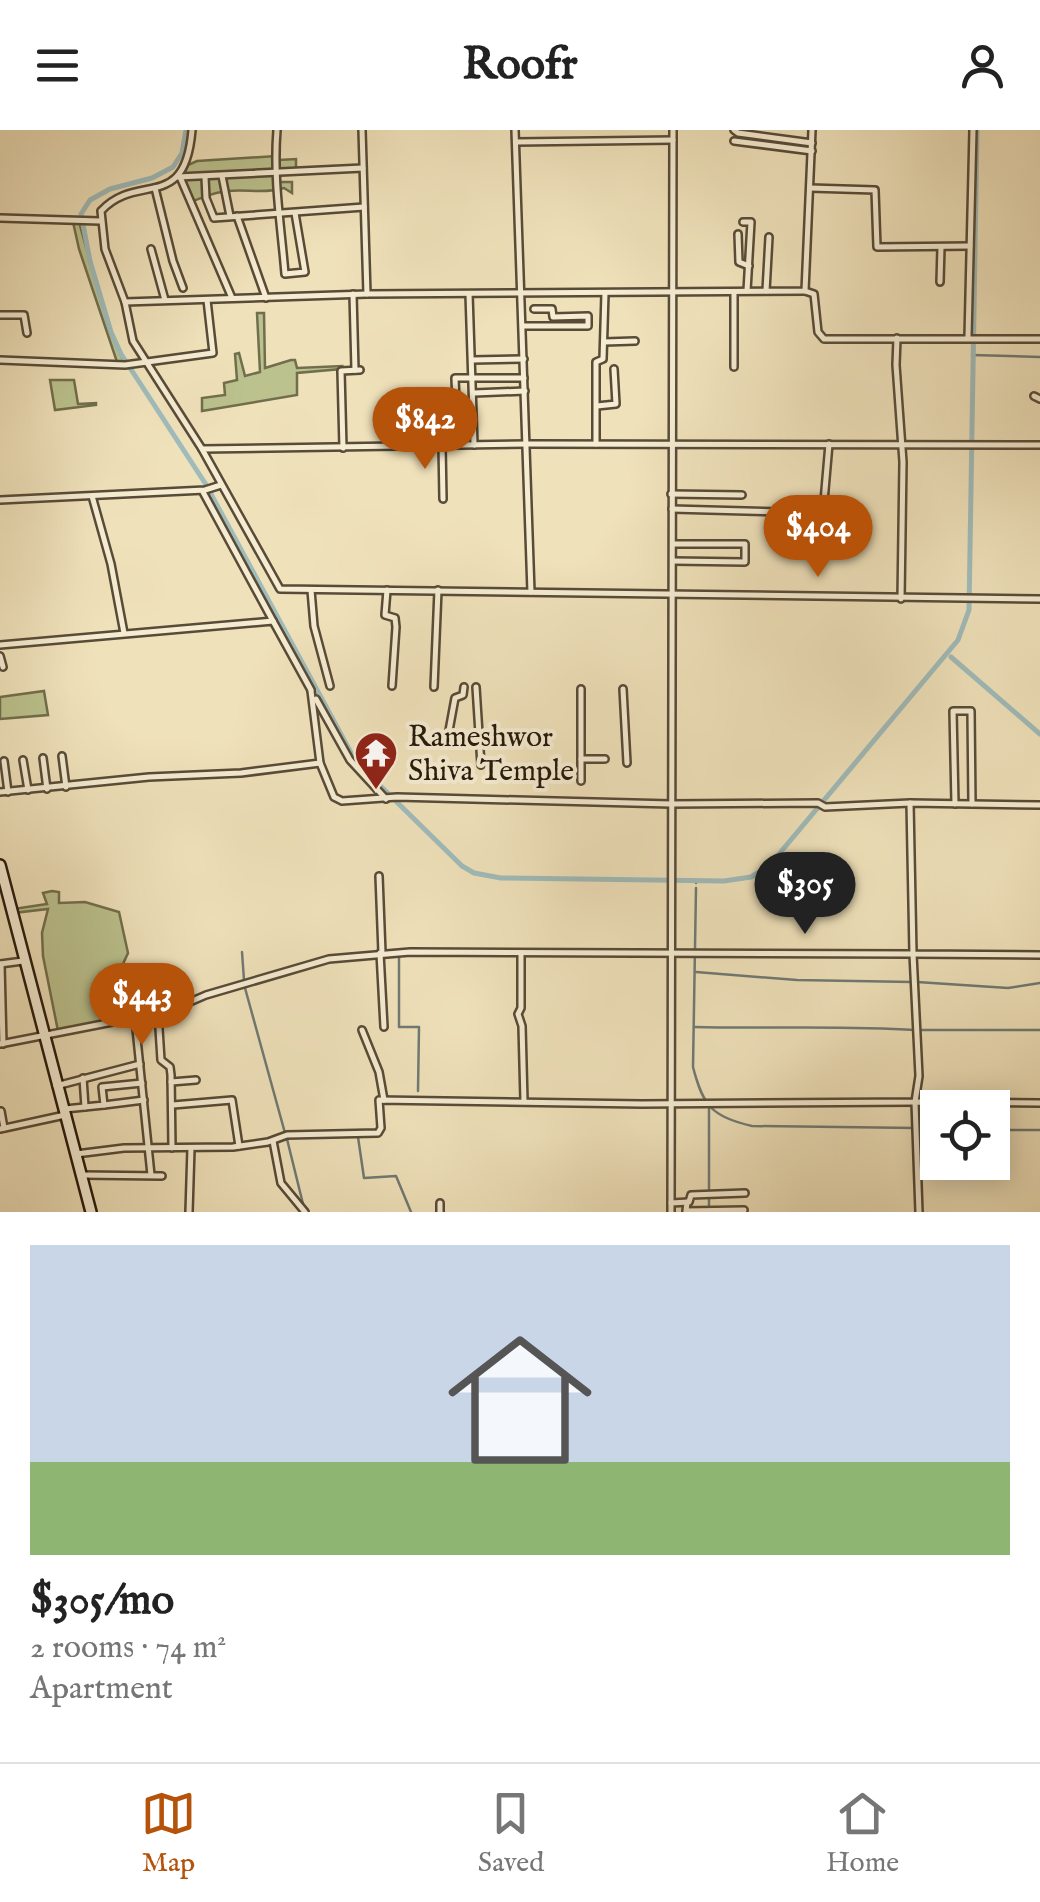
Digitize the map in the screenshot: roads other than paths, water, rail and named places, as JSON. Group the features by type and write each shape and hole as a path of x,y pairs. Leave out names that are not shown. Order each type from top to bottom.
{"main road":[{"path":"0,865 3,891 92,1212"}],"street":[{"path":"192,130 190,149 179,177 111,202 103,207 100,221 134,341 202,449 280,589 1040,599"},
{"path":"277,130 277,214 286,274 305,272 296,213"},
{"path":"362,130 367,294"},
{"path":"515,130 531,592"},
{"path":"671,1212 674,130"},
{"path":"734,130 812,147"},
{"path":"804,291 812,130"},
{"path":"971,338 973,130"},
{"path":"516,142 673,140"},
{"path":"734,140 812,147"},
{"path":"179,177 363,168"},
{"path":"222,176 233,216 266,298"},
{"path":"179,177 233,298"},
{"path":"204,177 206,198 214,218 364,208"},
{"path":"156,188 183,288"},
{"path":"810,188 875,190 878,248 970,246"},
{"path":"0,218 100,221"},
{"path":"743,222 750,222 747,291"},
{"path":"738,234 739,262 749,266"},
{"path":"766,291 769,237"},
{"path":"940,247 940,282"},
{"path":"151,250 166,300"},
{"path":"125,302 352,294 804,291 814,294 818,332 824,339 1040,339"},
{"path":"734,292 734,367"},
{"path":"468,293 474,445"},
{"path":"596,444 596,362 603,359 606,293"},
{"path":"342,448 341,371 357,370 352,294"},
{"path":"0,360 128,364 212,353 207,299"},
{"path":"523,326 588,326 588,316 553,317 552,308 534,309"},
{"path":"0,316 24,315 27,332"},
{"path":"897,338 902,443 901,599"},
{"path":"604,342 635,341"},
{"path":"470,360 524,359"},
{"path":"597,406 616,404 614,368"},
{"path":"472,402 456,402 456,378 524,378"},
{"path":"474,393 524,392"},
{"path":"202,449 528,444 1040,445"},
{"path":"672,509 824,513 829,444"},
{"path":"442,446 442,499"},
{"path":"0,500 221,485"},
{"path":"205,489 350,760 391,798"},
{"path":"671,494 742,495"},
{"path":"92,496 111,564 124,634"},
{"path":"673,544 744,544 745,562 673,561"},
{"path":"311,590 314,626 330,686"},
{"path":"387,590 386,615 396,618 392,686"},
{"path":"434,687 438,590"},
{"path":"0,646 273,621"},
{"path":"0,656 3,668"},
{"path":"448,736 455,698 463,695 464,688"},
{"path":"476,688 480,765"},
{"path":"313,689 320,763 337,799 1040,805"},
{"path":"580,781 581,689"},
{"path":"623,689 627,762"},
{"path":"954,804 953,711 970,711 972,804"},
{"path":"62,756 66,787"},
{"path":"43,758 47,789"},
{"path":"581,759 605,760"},
{"path":"24,760 28,790"},
{"path":"4,761 8,792"},
{"path":"0,792 320,763"},
{"path":"910,803 919,1212"},
{"path":"379,876 384,1027"},
{"path":"521,952 522,1008 518,1014 522,1026 524,1101"},
{"path":"23,961 0,964 1,1044 158,1013 329,958 381,953 1040,955"},
{"path":"158,1013 161,1060 170,1068 172,1082 172,1148"},
{"path":"134,1018 150,1175"},
{"path":"362,1030 379,1072 384,1100"},
{"path":"56,1086 140,1064"},
{"path":"83,1078 86,1107"},
{"path":"172,1082 196,1080"},
{"path":"104,1104 102,1087 142,1083"},
{"path":"1,1111 2,1129 86,1107 144,1100"},
{"path":"173,1104 232,1100 239,1146"},
{"path":"76,1154 239,1146 287,1135 378,1133 379,1100 1040,1103"},
{"path":"272,1141 281,1183 305,1212"},
{"path":"189,1212 191,1148"},
{"path":"82,1176 162,1176"},
{"path":"744,1210 686,1211 686,1202 690,1194 745,1194"},
{"path":"671,1203 686,1202"},
{"path":"440,1203 440,1212"}],"waterway":[{"path":"186,130 182,153 173,167 90,200 81,214 90,261 121,354 205,483 356,762 462,866 474,873 501,878 724,881 751,877 769,866 958,640 969,610 977,130"},
{"path":"972,355 1040,357"},
{"path":"951,657 1040,734"},
{"path":"696,888 693,1067 711,1108 752,1126 915,1128"},
{"path":"242,952 244,980"},
{"path":"399,954 399,1027 419,1027 418,1091"},
{"path":"696,972 797,980 912,982"},
{"path":"917,982 1008,988 1040,983"},
{"path":"245,988 285,1133"},
{"path":"694,1027 915,1030"},
{"path":"919,1030 1040,1030"},
{"path":"709,1109 709,1211"},
{"path":"1010,1130 1040,1130"},
{"path":"358,1137 364,1178 396,1176 411,1212"},
{"path":"287,1139 304,1208"}],"place":[{"name":"Rameshwor Shiva Temple","path":"376,791"}]}
